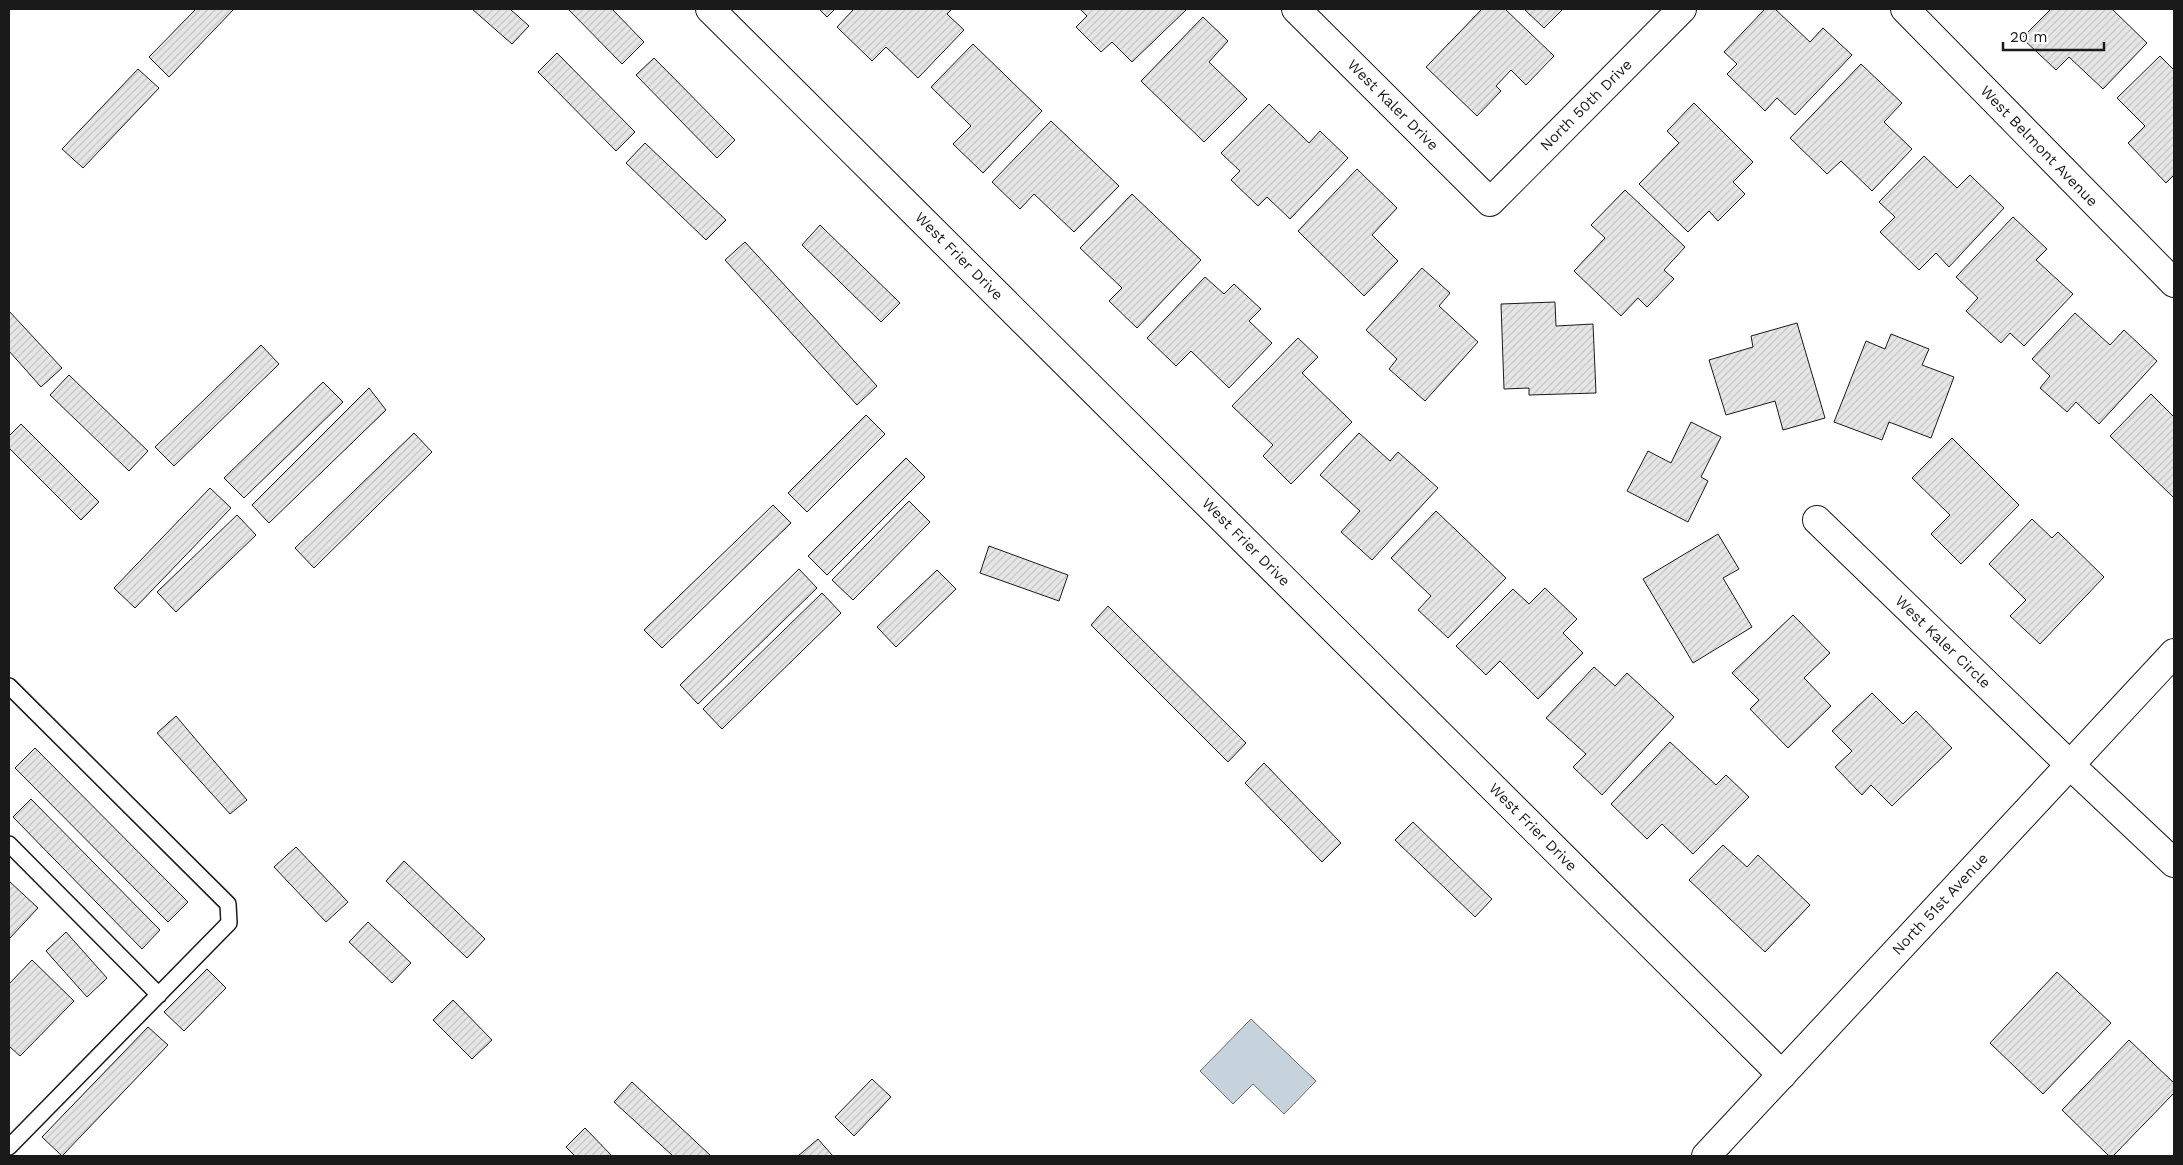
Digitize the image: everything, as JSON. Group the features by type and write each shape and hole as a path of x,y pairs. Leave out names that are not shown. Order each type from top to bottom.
{"street":[{"name":"West Frier Drive","path":"710,9 1782,1075"},
{"name":"West Kaler Drive","path":"1296,9 1490,202"},
{"name":"North 50th Drive","path":"1490,202 1682,9"},
{"name":"West Belmont Avenue","path":"1905,9 2174,283"},
{"name":"West Kaler Circle","path":"1817,520 2174,863"},
{"name":"North 51st Avenue","path":"1706,1156 2174,653"}],"lane":[{"path":"9,686 228,904 229,923 9,1147"},
{"path":"9,844 159,996"}],"shaded area":[{"path":"1251,1019 1316,1081 1284,1114 1253,1084 1233,1104 1200,1071"}],"building":[{"path":"196,9 234,9 169,77 149,57"},
{"path":"472,9 510,9 529,26 512,44"},
{"path":"568,9 612,9 644,42 622,64"},
{"path":"819,9 835,9 827,17"},
{"path":"854,9 952,9 947,14 964,30 918,78 886,47 872,61 837,27"},
{"path":"1080,9 1187,9 1132,62 1112,42 1101,52 1076,27 1087,16"},
{"path":"1482,9 1505,9 1554,56 1526,85 1511,70 1496,86 1501,91 1477,116 1426,67"},
{"path":"1524,9 1563,9 1544,28"},
{"path":"1765,9 1775,9 1810,42 1823,28 1852,55 1795,115 1777,98 1765,111 1727,74 1737,64 1724,52"},
{"path":"2051,9 2112,9 2147,43 2103,89 2069,57 2056,70 2022,38"},
{"path":"1203,17 1228,41 1209,62 1247,99 1204,142 1141,81"},
{"path":"973,44 1042,111 983,173 953,144 971,126 931,87"},
{"path":"557,53 635,132 616,151 538,72"},
{"path":"2160,56 2174,70 2174,175 2166,183 2128,143 2145,126 2117,98"},
{"path":"654,58 735,140 717,158 636,75"},
{"path":"1861,64 1902,103 1884,122 1912,149 1872,191 1841,161 1827,174 1790,138"},
{"path":"138,69 159,88 83,168 62,149"},
{"path":"1694,103 1753,162 1733,182 1745,194 1718,221 1709,211 1688,232 1639,184 1679,143 1667,131"},
{"path":"1269,104 1309,143 1320,131 1348,158 1290,219 1267,197 1258,206 1231,180 1240,171 1221,153"},
{"path":"1051,121 1119,186 1074,232 1034,194 1020,209 992,182"},
{"path":"645,143 726,220 706,240 626,163"},
{"path":"1924,156 1957,188 1970,175 2004,208 1949,267 1936,253 1919,270 1880,232 1895,217 1879,202"},
{"path":"1357,169 1397,208 1372,235 1398,261 1364,296 1298,231"},
{"path":"1625,190 1685,247 1664,270 1674,279 1647,307 1638,298 1621,316 1574,271 1605,238 1591,225"},
{"path":"1132,194 1201,260 1137,328 1109,301 1122,288 1080,248"},
{"path":"2013,217 2047,249 2036,260 2073,294 2024,346 2010,333 2001,343 1966,311 1978,298 1956,277"},
{"path":"820,225 900,303 881,322 802,245"},
{"path":"745,242 877,386 857,405 725,260"},
{"path":"1422,268 1450,293 1439,306 1478,342 1425,401 1389,369 1397,359 1366,330"},
{"path":"1205,277 1224,294 1234,284 1261,309 1249,321 1272,343 1229,388 1191,351 1176,366 1147,338"},
{"path":"1555,302 1556,326 1593,324 1596,393 1529,395 1529,388 1504,389 1501,304"},
{"path":"9,311 62,368 41,387 9,351"},
{"path":"2075,313 2110,345 2124,330 2157,361 2099,424 2076,402 2067,412 2040,388 2050,376 2032,359"},
{"path":"1797,323 1825,418 1783,430 1775,401 1726,415 1709,360 1753,347 1751,336"},
{"path":"1891,334 1929,349 1922,365 1954,377 1931,438 1889,422 1882,440 1834,422 1866,341 1885,349"},
{"path":"1298,338 1318,357 1302,373 1352,422 1291,484 1263,456 1273,445 1232,406"},
{"path":"261,345 279,364 174,466 155,447"},
{"path":"69,375 148,451 129,471 50,395"},
{"path":"323,382 343,402 244,498 224,478"},
{"path":"369,388 386,410 269,523 252,505"},
{"path":"2151,394 2174,417 2174,498 2110,436"},
{"path":"866,415 885,434 807,512 788,493"},
{"path":"1691,422 1721,437 1701,477 1708,481 1688,522 1627,491 1648,451 1671,463"},
{"path":"21,424 99,502 81,520 9,448 9,436"},
{"path":"414,433 432,452 314,568 295,548"},
{"path":"1359,433 1390,461 1398,452 1438,488 1372,560 1341,532 1360,511 1320,475"},
{"path":"1952,438 2019,505 1961,564 1931,534 1950,515 1912,478"},
{"path":"906,458 925,477 827,575 808,556"},
{"path":"210,488 231,508 135,608 114,588"},
{"path":"909,501 930,522 853,600 832,580"},
{"path":"773,505 791,523 662,648 644,630"},
{"path":"1436,511 1506,578 1448,638 1418,610 1431,596 1391,558"},
{"path":"237,515 256,535 176,612 157,592"},
{"path":"2032,519 2052,538 2058,532 2104,577 2040,644 2010,616 2026,600 1989,564"},
{"path":"1718,534 1739,569 1723,578 1752,627 1693,663 1643,579"},
{"path":"989,546 1068,575 1059,601 980,573"},
{"path":"799,569 817,588 698,704 680,685"},
{"path":"937,570 956,589 896,647 877,627"},
{"path":"1545,588 1577,619 1563,633 1583,653 1538,699 1500,661 1486,675 1456,646 1513,589 1529,604"},
{"path":"822,593 841,613 722,729 703,709"},
{"path":"1108,606 1246,743 1228,762 1091,625"},
{"path":"1793,615 1830,653 1804,678 1831,706 1788,748 1750,709 1759,700 1732,673"},
{"path":"1594,667 1615,686 1627,673 1674,717 1602,795 1573,767 1586,754 1546,718"},
{"path":"1872,693 1903,724 1916,711 1952,748 1892,806 1871,785 1862,795 1835,767 1852,751 1832,731"},
{"path":"176,716 247,800 230,814 157,733"},
{"path":"1670,742 1716,785 1726,775 1749,797 1693,854 1662,824 1647,839 1611,804"},
{"path":"35,748 188,902 168,922 15,768"},
{"path":"1264,763 1341,843 1322,862 1245,783"},
{"path":"31,799 160,930 142,949 13,817"},
{"path":"1413,822 1492,899 1475,917 1395,840"},
{"path":"1723,845 1747,867 1758,855 1810,905 1765,952 1689,880"},
{"path":"296,847 348,902 326,922 274,867"},
{"path":"404,861 485,939 467,958 386,881"},
{"path":"9,881 38,908 9,939"},
{"path":"368,922 411,963 392,983 349,942"},
{"path":"66,932 107,978 87,997 46,951"},
{"path":"32,960 74,1001 20,1056 9,1046 9,984"},
{"path":"207,969 226,988 184,1031 164,1012"},
{"path":"2057,972 2111,1023 2043,1094 1990,1043"},
{"path":"453,1000 492,1040 472,1059 433,1020"},
{"path":"148,1027 168,1045 62,1156 42,1137"},
{"path":"2129,1040 2174,1083 2174,1093 2113,1156 2109,1156 2062,1110"},
{"path":"872,1079 891,1097 854,1136 835,1117"},
{"path":"632,1082 711,1156 673,1156 614,1102"},
{"path":"585,1128 612,1156 575,1156 566,1147"},
{"path":"818,1139 833,1156 798,1156"}]}
